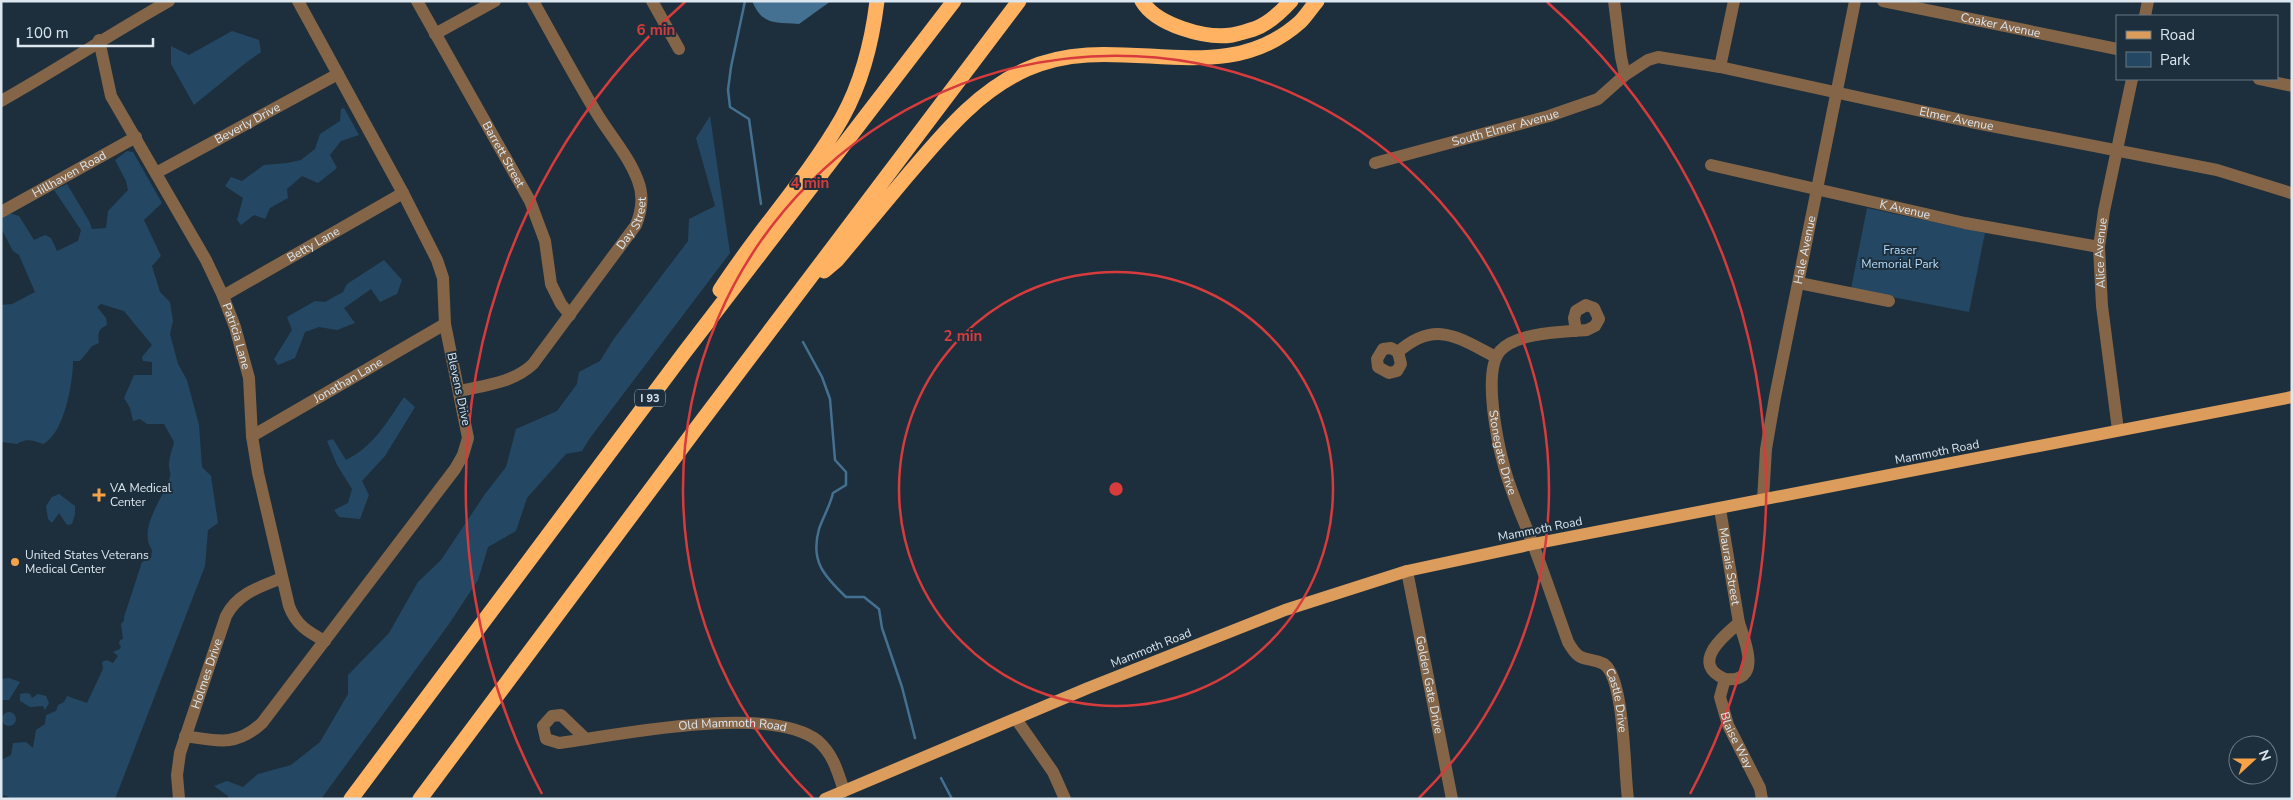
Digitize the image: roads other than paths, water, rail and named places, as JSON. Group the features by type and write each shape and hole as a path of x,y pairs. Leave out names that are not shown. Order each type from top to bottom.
{"highway":[{"path":"684,352 728,279 817,157 842,118 862,72 874,23 877,1"},
{"name":"I 93","path":"351,799 684,352 954,1"},
{"path":"420,799 1019,1"},
{"path":"1142,1 1146,8 1172,25 1204,34 1231,36 1257,28 1278,14 1291,1"},
{"path":"798,294 837,260 964,112 987,91 1046,62 1087,54 1202,59 1230,56 1264,45 1300,22 1317,1"}],"main road":[{"name":"Mammoth Road","path":"825,799 1232,629 1326,595 1407,571 1533,544 2292,397"}],"street":[{"path":"1,101 70,62 99,40 169,1"},
{"name":"Blevens Drive","path":"185,736 224,742 248,735 268,716 459,462 468,438 445,324 443,278 440,266 404,193 298,1"},
{"name":"Barrett Street","path":"417,1 530,201 544,241 551,284 561,304 570,315"},
{"path":"435,34 495,1"},
{"name":"Day Street","path":"460,391 508,380 522,374 533,364 636,225 641,213 643,198 639,182 633,170 596,112 533,1"},
{"path":"652,1 679,49"},
{"path":"1614,1 1625,75"},
{"path":"1720,67 1734,1"},
{"name":"Hale Avenue","path":"1763,500 1766,449 1855,1"},
{"name":"Coaker Avenue","path":"1883,1 2116,49"},
{"path":"2145,15 2148,1"},
{"name":"Patricia Lane","path":"99,40 111,96 206,260 235,327 249,378 252,436 282,578 292,616 306,632 325,641"},
{"name":"Elmer Avenue","path":"1625,75 1648,60 1658,57 1720,67 1971,122 2116,152 2217,170 2291,193"},
{"name":"Beverly Drive","path":"156,173 338,74"},
{"name":"South Elmer Avenue","path":"1375,163 1549,116 1589,102 1607,93 1625,75"},
{"name":"Alice Avenue","path":"2118,430 2102,306 2099,247 2116,152 2132,80"},
{"path":"2264,80 2292,86"},
{"name":"Hillhaven Road","path":"1,212 136,137"},
{"name":"K Avenue","path":"1711,165 1956,221 2099,247"},
{"name":"Betty Lane","path":"223,296 404,193"},
{"path":"1799,283 1889,301"},
{"name":"Jonathan Lane","path":"252,436 445,324"},
{"path":"1398,352 1418,337 1441,334 1461,340 1496,357 1501,350 1515,341 1529,337 1576,331"},
{"name":"Stonegate Drive","path":"1496,357 1492,383 1499,444 1513,495 1533,544"},
{"name":"Maurais Street","path":"1720,509 1739,623 1748,650 1749,661 1747,669 1737,678 1724,679 1712,671 1709,666 1710,655 1725,635 1739,623"},
{"name":"Castle Drive","path":"1533,544 1568,642 1574,652 1583,659 1604,664 1614,677 1620,704 1628,799"},
{"name":"Golden Gate Drive","path":"1407,571 1452,799"},
{"name":"Holmes Drive","path":"179,799 177,769 185,736 228,611 245,594 282,578"},
{"name":"Blaise Way","path":"1724,679 1720,697 1728,725 1760,788 1762,799"},
{"path":"1016,719 1053,772 1066,799"},
{"name":"Old Mammoth Road","path":"586,739 677,727 723,724 772,724 801,732 824,747 835,764 844,791"}],"waterway":[{"path":"745,1 728,90 730,107 749,119 761,204"},
{"path":"803,342 822,377 830,399 835,460 846,472 846,485 833,493 819,529 816,550 818,559 825,575 846,597 864,597 879,609 882,628 902,687 915,738"},
{"path":"941,778 952,799"}],"place":[{"name":"VA Medical Center","path":"99,495"},
{"name":"United States Veterans Medical Center","path":"15,562"}],"park label":[{"name":"Fraser Memorial Park","path":"1900,257"}]}
